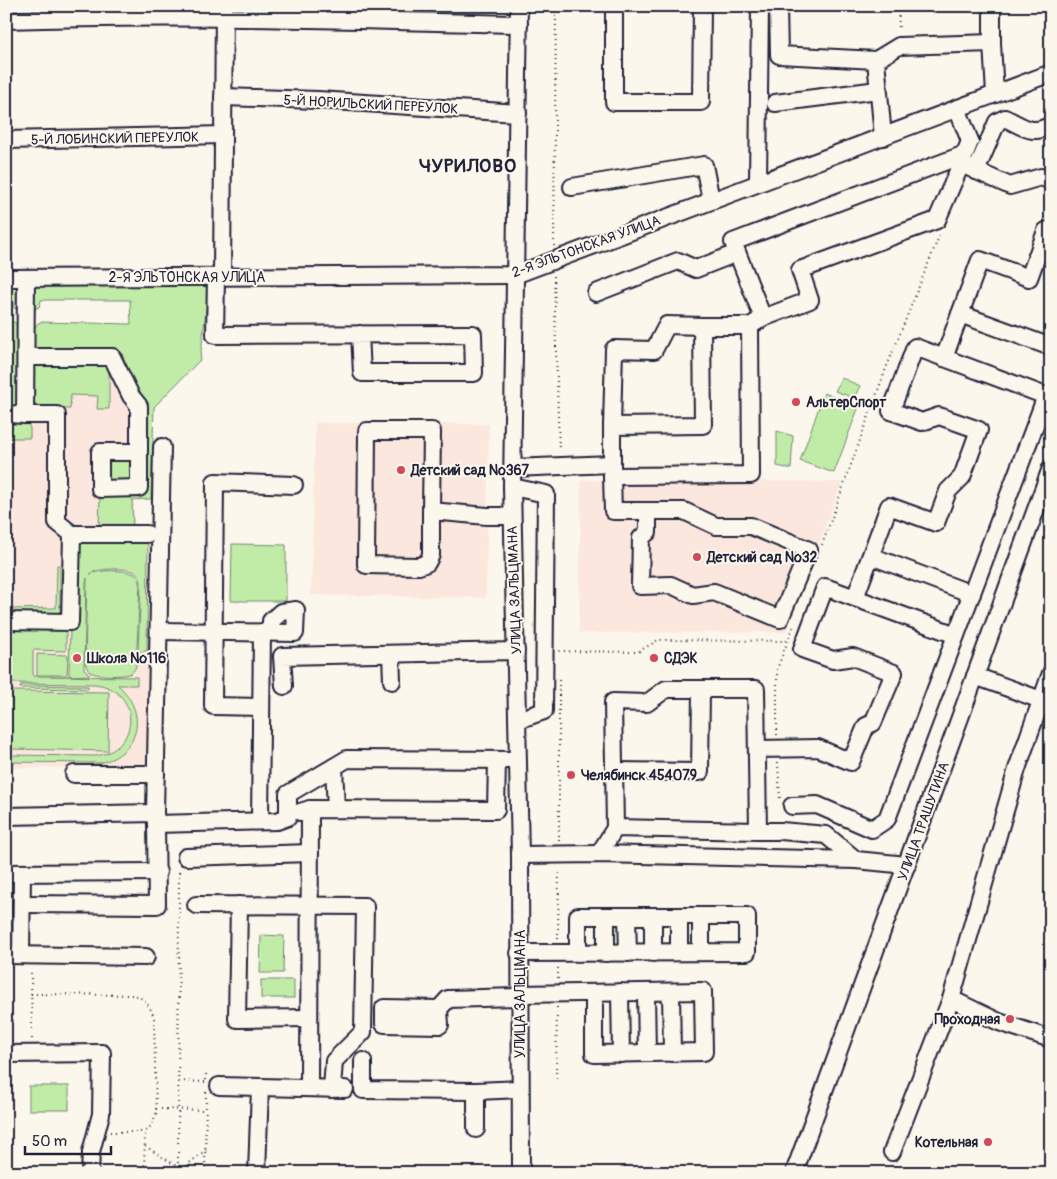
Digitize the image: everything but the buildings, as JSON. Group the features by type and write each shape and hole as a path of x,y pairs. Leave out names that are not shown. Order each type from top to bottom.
{"street":[{"name":"УЛИЦА ЗАЛЬЦМАНА","path":"519,6 512,516 520,855 521,1173"},
{"path":"614,6 614,102 702,102 702,6"},
{"path":"758,182 760,6"},
{"path":"778,6 779,55 876,60 899,46 992,43"},
{"path":"992,6 995,94"},
{"path":"224,12 223,135 219,277 215,336 360,334 473,334 474,373 362,373 360,334"},
{"path":"6,20 224,12 519,24"},
{"path":"876,60 883,137"},
{"name":"2-Я ЭЛЬТОНСКАЯ УЛИЦА","path":"6,278 515,275 1051,73"},
{"path":"775,104 878,90"},
{"name":"5-Й НОРИЛЬСКИЙ ПЕРЕУЛОК","path":"223,97 318,100 518,113"},
{"path":"957,108 970,141 967,163"},
{"path":"648,511 648,532 641,538 640,586 671,585 693,595 714,592 780,619 809,550 751,526 716,526 684,511 648,511 613,511 612,426 614,349 654,350 667,325 702,326 756,322 810,300 800,270 937,220 967,163 997,122 1006,118 1032,131 1041,130 1051,125"},
{"name":"5-Й ЛОБИНСКИЙ ПЕРЕУЛОК","path":"6,140 223,135"},
{"path":"512,468 751,475 756,322 733,242 967,163 1010,186 1041,177 1051,181"},
{"path":"572,187 704,165 711,200"},
{"path":"944,358 980,260 1029,278 1046,231 1051,229"},
{"path":"596,293 678,261 696,269 737,253"},
{"path":"25,414 26,278"},
{"path":"960,314 1051,347"},
{"path":"612,426 703,425 702,326"},
{"path":"786,804 817,805 872,829 887,818 1048,389 944,358 915,347 891,411 922,422 940,416 979,430 962,477 948,491 936,523 890,506 855,598"},
{"path":"26,357 112,357 131,396 139,406 139,452"},
{"path":"6,414 57,415 57,522 72,534 147,534"},
{"path":"367,431 432,431 431,511 431,555 427,563 419,566 366,565 367,431"},
{"path":"22,904 158,905 156,774 162,448"},
{"name":"УЛИЦА ТРАШУТИНА","path":"794,1173 1051,468"},
{"path":"261,707 213,706 215,482 294,485"},
{"path":"512,488 546,494 544,711 518,720"},
{"path":"431,511 487,516 512,516"},
{"path":"6,621 70,622 72,534"},
{"path":"871,556 972,594"},
{"path":"757,748 818,748 851,762 866,726 874,723 894,673 853,657 833,660 802,648 825,587 956,635"},
{"path":"159,631 267,632 261,707 260,821"},
{"path":"284,686 282,656 516,651"},
{"path":"391,654 392,681"},
{"path":"892,1152 951,999 1017,769 1051,673"},
{"path":"976,676 1041,700"},
{"path":"599,854 615,828 613,702 646,703 666,690 756,689 758,832"},
{"path":"615,771 700,772 701,690"},
{"path":"288,817 288,794 347,759 517,760"},
{"path":"6,816 277,821 310,809 496,810 497,760"},
{"path":"334,767 336,809"},
{"path":"74,774 156,774"},
{"path":"309,1088 310,809"},
{"path":"615,828 781,831 826,835 856,860"},
{"path":"186,857 310,853"},
{"path":"520,855 599,854 856,860 907,865"},
{"path":"146,957 14,955 22,904 14,873 158,872"},
{"path":"196,905 365,906 363,1032 334,1061 339,1089 260,1087 212,1089"},
{"path":"239,905 237,1019 309,1018"},
{"path":"519,952 578,952 747,952 747,916 578,916 578,952"},
{"path":"606,916 606,952"},
{"path":"628,916 628,952"},
{"path":"653,916 653,952"},
{"path":"679,916 679,952"},
{"path":"701,916 701,952"},
{"path":"439,1010 448,998 620,992 703,991 704,1052 594,1054 594,993"},
{"path":"620,992 621,1054"},
{"path":"646,992 647,1053"},
{"path":"671,992 672,1053"},
{"path":"951,999 999,1022 1051,1039"},
{"path":"6,1054 102,1053 102,1114 91,1152 90,1173"},
{"path":"363,1061 363,1090 476,1091 520,1088"},
{"path":"257,1173 260,1087"},
{"path":"476,1091 476,1129"}],"path":[{"path":"898,6 899,46"},
{"path":"822,548 885,371 942,229"},
{"path":"786,804 778,748 777,669 795,622"},
{"path":"559,651 638,652 658,640 788,641"},
{"path":"178,1172 179,856 186,857"},
{"path":"31,973 32,1054"},
{"path":"31,994 134,995 143,998 150,1007 154,1018 156,1114 152,1125 145,1132 144,1173"},
{"path":"179,1081 206,1082 206,1072"},
{"path":"205,1173 206,1110 212,1089"},
{"path":"156,1109 206,1110"},
{"path":"96,1132 145,1132"},
{"path":"145,1146 191,1173"},
{"path":"178,1172 206,1150"}],"shaded area":[{"name":"Школа №116","path":"6,350 147,351 149,499 134,500 134,529 151,529 149,548 148,768 6,768"},
{"name":"Детский сад №367","path":"315,423 489,424 486,598 311,595"},
{"name":"Детский сад №32","path":"581,480 842,482 786,632 579,633"}],"green space":[{"path":"6,284 20,284 19,308 17,309 14,308 13,300 6,300"},
{"path":"33,286 209,286 200,360 154,407 151,499 132,500 133,528 99,528 100,495 146,493 146,401 136,396 122,353 32,352 33,331 40,322 131,324 130,300 41,300 39,307 35,309 32,307"},
{"path":"6,322 14,322 18,326 17,404 15,407 6,409"},
{"path":"34,364 106,365 109,370 109,409 97,409 98,396 71,395 70,409 36,409 33,407 32,366"},
{"path":"842,378 860,386 854,398 835,391"},
{"path":"824,393 859,406 834,473 800,461"},
{"path":"6,421 27,421 30,428 30,438 6,438"},
{"path":"777,431 793,436 791,469 777,466"},
{"path":"134,457 134,477 130,482 112,484 107,480 106,458"},
{"path":"148,540 147,651 138,652 141,582 138,575 131,570 119,569 105,569 94,572 90,574 105,571 124,571 134,574 139,579 136,666 131,673 117,675 93,673 87,669 85,661 87,578 84,669 90,675 69,676 70,628 78,542"},
{"path":"232,544 286,545 286,601 231,601"},
{"path":"57,565 60,565 60,611 57,615 6,614 6,609 56,608"},
{"path":"6,628 66,628 66,651 33,650 33,676 137,677 137,685 118,685 128,696 134,707 136,719 136,730 132,741 124,750 114,758 100,763 6,762 6,755 94,756 109,752 121,744 127,733 130,720 128,708 121,697 110,688 95,684 6,683"},
{"path":"37,654 68,655 67,675 37,675"},
{"path":"21,685 88,686 88,689 20,688"},
{"path":"6,691 9,691 8,749 6,749"},
{"path":"11,691 109,692 108,751 11,749"},
{"path":"261,935 284,936 283,973 260,973"},
{"path":"261,980 294,980 294,998 261,998"},
{"path":"29,1086 69,1086 69,1110 29,1110"}],"place":[{"name":"АльтерСпорт","path":"796,402"},
{"name":"Детский сад №367","path":"401,470"},
{"name":"Детский сад №32","path":"697,557"},
{"name":"Школа №116","path":"77,658"},
{"name":"СДЭК","path":"654,658"},
{"name":"Челябинск 454079","path":"571,775"},
{"name":"Проходная","path":"1010,1019"},
{"name":"Котельная","path":"988,1142"}],"district":[{"name":"ЧУРИЛОВО","path":"468,165"}]}
